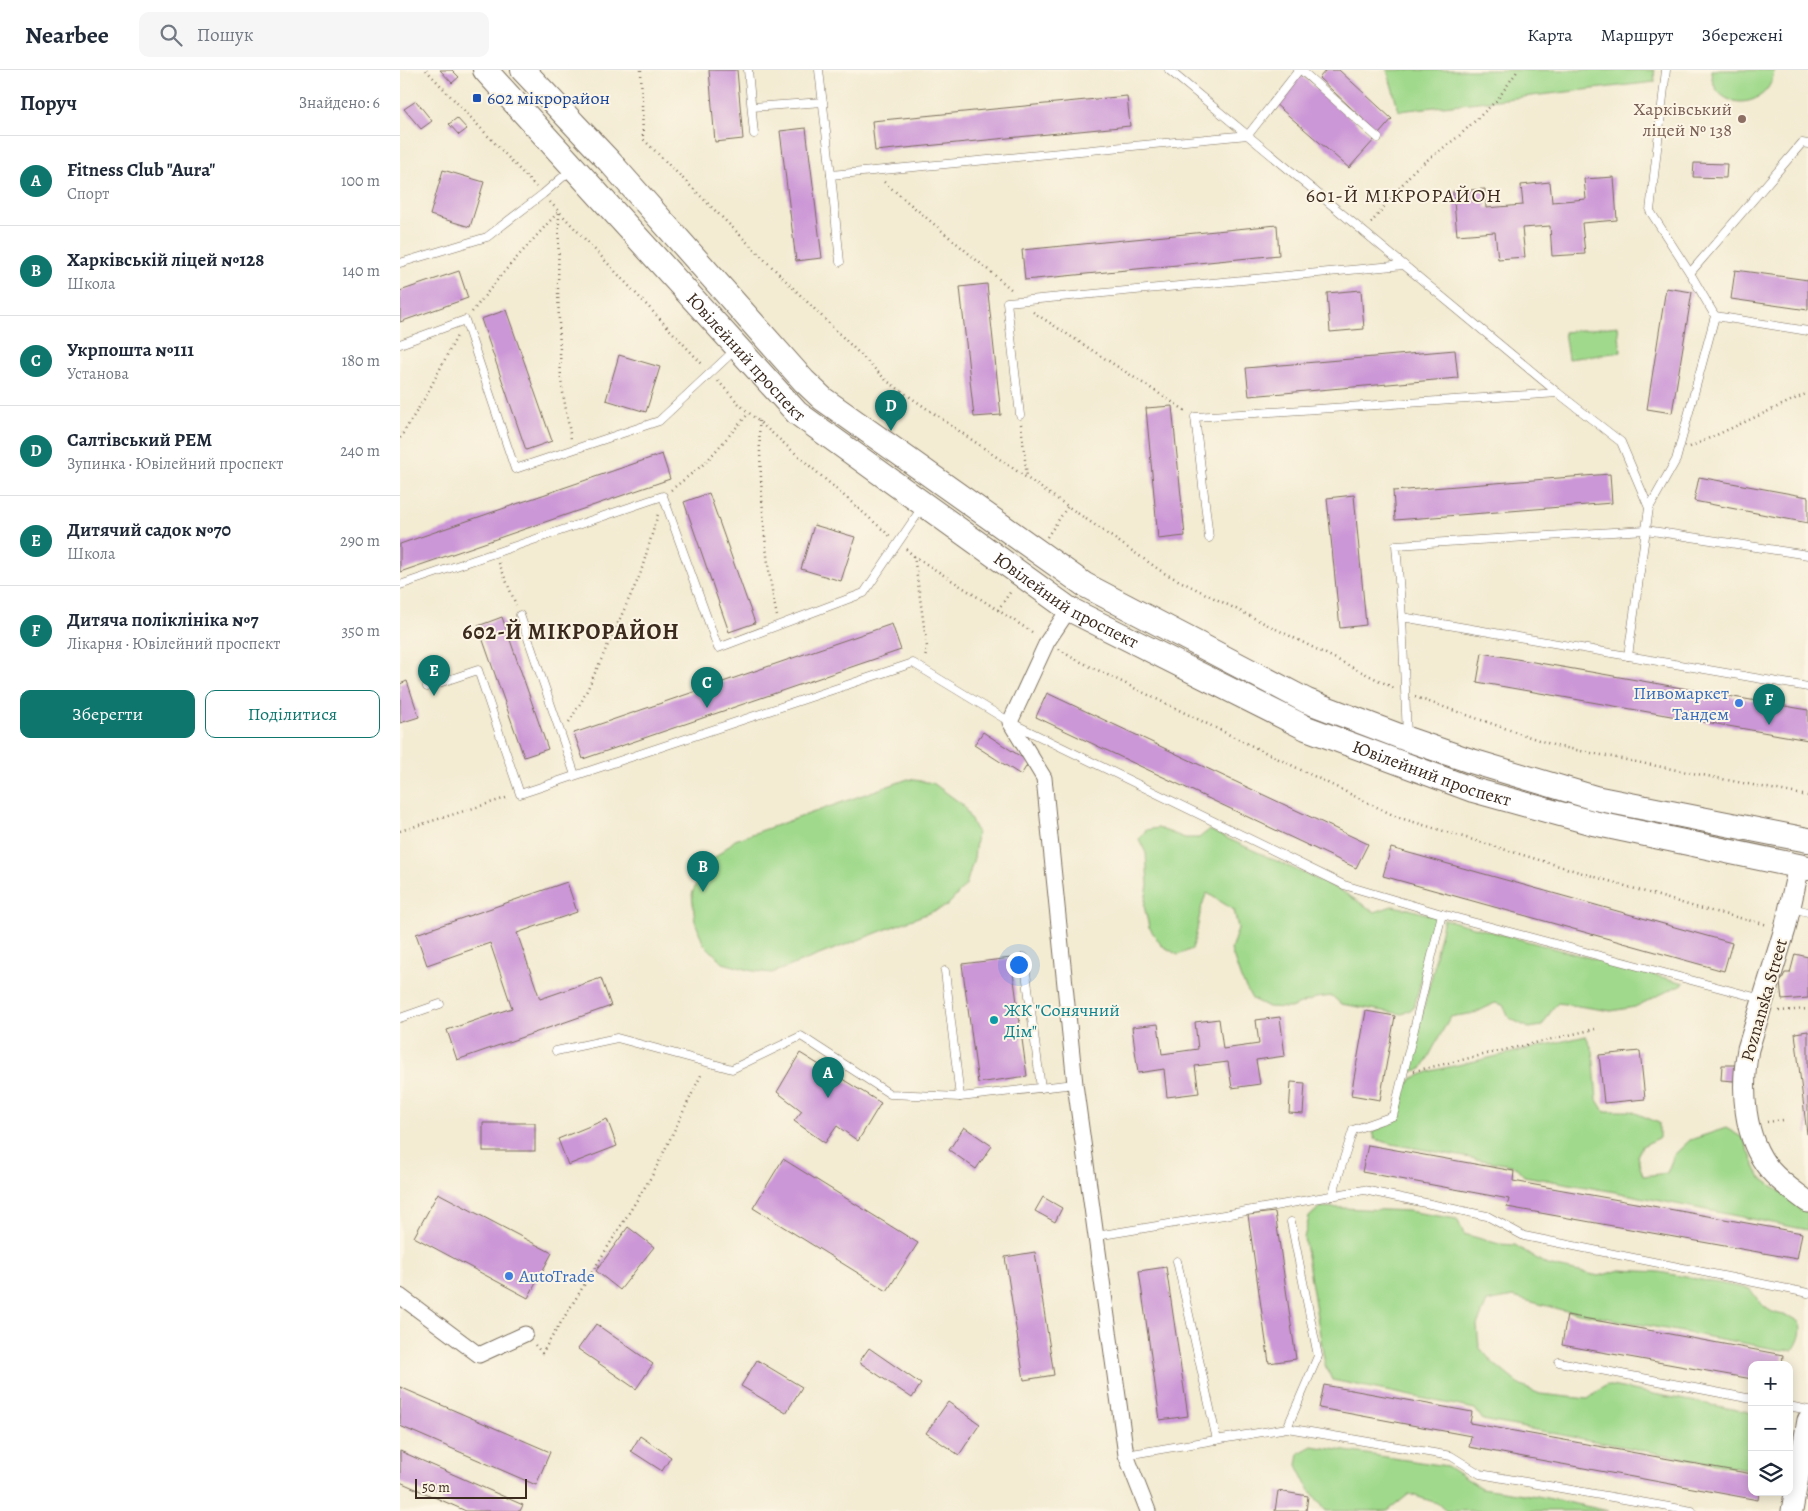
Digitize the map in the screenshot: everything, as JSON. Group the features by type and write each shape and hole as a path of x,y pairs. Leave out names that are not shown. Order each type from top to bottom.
{"main road":[{"name":"Ювілейний проспект","path":"485,70 797,413 1069,609 1306,728 1473,790 1593,824 1804,867"},
{"name":"Ювілейний проспект","path":"524,70 609,161 804,381 823,399 1085,585 1307,701 1407,739 1468,760 1595,798 1808,840"},
{"path":"1069,609 1085,585"}],"street":[{"path":"1069,609 1047,642 1010,722 1044,778 1075,1084 1126,1455 1148,1511"},
{"name":"Poznanska Street","path":"1804,867 1799,910 1770,1005 1748,1049 1744,1093 1757,1148 1769,1169 1808,1202"},
{"path":"400,1296 479,1355 525,1334"},
{"path":"1792,1511 1808,1420"}],"lane":[{"path":"748,70 754,134"},
{"path":"819,70 840,262"},
{"path":"1169,70 1558,393 1621,442 1649,508"},
{"path":"831,175 1248,135 1300,70 1378,138"},
{"path":"1628,656 1649,508 1676,460 1715,316 1650,211 1666,70"},
{"path":"752,108 823,102"},
{"path":"1690,273 1802,143 1808,144"},
{"path":"400,263 487,237 574,168"},
{"path":"1020,415 1007,302 1404,265"},
{"path":"1715,316 1808,331"},
{"path":"400,344 466,320 515,469 659,421 738,348"},
{"path":"1209,538 1195,417 1558,393"},
{"path":"400,585 663,496 718,648 864,593 924,504"},
{"path":"1407,739 1402,618 1396,545 1646,530 1808,556"},
{"path":"520,615 575,775"},
{"path":"1402,618 1808,686"},
{"path":"427,687 478,670 520,794 913,663 1010,722 1344,884 1442,914 1770,1005"},
{"path":"1332,1196 1353,1130 1393,1116 1442,914"},
{"path":"1024,957 1041,1088"},
{"path":"945,970 960,1097"},
{"path":"400,1018 440,1004"},
{"path":"556,1051 617,1038 732,1069 800,1036 890,1094 960,1097 1075,1084"},
{"path":"1096,1236 1364,1190 1487,1216 1524,1236 1808,1293"},
{"path":"1287,1428 1318,1356 1291,1222"},
{"path":"1177,1262 1217,1440"},
{"path":"1559,1362 1748,1398"},
{"path":"1793,1407 1808,1410"},
{"path":"1126,1455 1287,1428 1451,1456 1480,1474 1692,1511"}],"path":[{"path":"641,70 643,139 887,381 1164,573 1405,693 1452,711 1556,746 1808,796"},
{"path":"1363,231 1414,170 1459,136 1497,100 1518,70"},
{"path":"871,171 1021,301 1195,417"},
{"path":"400,438 426,396 466,320 502,274 559,211 558,292 561,381 573,450"},
{"path":"1677,453 1808,393"},
{"path":"561,735 584,699 640,575 663,496 705,463 749,412"},
{"path":"1020,415 1027,477"},
{"path":"759,421 762,503 768,571 779,625"},
{"path":"1046,538 1068,506"},
{"path":"495,552 520,615"},
{"path":"914,556 927,647 923,669"},
{"path":"998,610 1012,590"},
{"path":"400,831 520,794"},
{"path":"1770,1005 1808,1009"},
{"path":"1403,1074 1595,1029"},
{"path":"525,1334 542,1353 653,1174 707,1063"},
{"path":"1762,1122 1783,1120"}],"green space":[{"path":"1387,70 1654,70 1655,82 1399,111"},
{"path":"1711,70 1774,70 1770,84 1763,93 1753,100 1742,102 1731,100 1721,94 1714,84"},
{"path":"1618,326 1621,352 1568,359 1564,332"},
{"path":"908,779 933,783 963,805 977,832 974,858 966,885 947,906 772,973 753,971 723,963 703,943 695,921 692,894 703,868 735,840"},
{"path":"1158,828 1185,838 1199,838 1209,830 1340,890 1375,912 1392,906 1437,917 1414,1008 1402,1014 1341,1004 1332,996 1316,998 1290,1008 1268,1007 1252,999 1241,979 1231,950 1238,928 1234,910 1207,893 1192,949 1178,955 1161,945 1149,927 1144,906 1148,885 1146,853 1139,839 1146,830"},
{"path":"1444,919 1684,983 1635,1007 1611,1011 1558,1003 1542,1026 1529,1028 1509,1018 1503,1005 1495,1003 1475,1013 1450,1017 1422,1069 1409,1072"},
{"path":"1586,1036 1593,1051 1597,1100 1604,1111 1631,1111 1659,1123 1659,1138 1642,1146 1637,1156 1643,1176 1667,1173 1674,1155 1690,1140 1726,1128 1743,1138 1760,1177 1808,1211 1808,1230 1524,1176 1515,1166 1392,1144 1375,1139 1373,1132 1401,1117 1404,1093 1411,1079 1431,1071"},
{"path":"1320,1207 1408,1211 1457,1219 1464,1234 1499,1244 1515,1245 1547,1265 1599,1276 1620,1270 1659,1272 1750,1289 1769,1310 1792,1317 1798,1322 1801,1330 1793,1350 1781,1350 1562,1310 1513,1297 1487,1302 1477,1325 1479,1347 1493,1363 1521,1386 1540,1394 1588,1399 1606,1385 1748,1412 1748,1470 1483,1420 1475,1409 1332,1380 1325,1365 1304,1238 1309,1217"},
{"path":"1312,1446 1447,1466 1481,1488 1537,1496 1609,1511 1446,1511 1437,1503 1409,1494 1388,1511 1326,1511 1309,1489 1297,1465 1299,1453"}],"building":[{"path":"440,70 452,70 459,77 452,83"},
{"path":"709,70 737,70 743,139 715,142"},
{"path":"1326,70 1339,70 1392,119 1379,134 1319,78"},
{"path":"1299,74 1375,139 1349,168 1274,103"},
{"path":"1127,96 1130,126 875,151 872,121"},
{"path":"416,101 432,121 421,129 404,109"},
{"path":"457,118 467,129 459,135 449,124"},
{"path":"806,128 822,258 796,261 780,131"},
{"path":"1694,163 1727,164 1726,178 1693,177"},
{"path":"443,170 484,182 470,227 430,215"},
{"path":"1614,177 1617,220 1582,223 1585,254 1552,256 1550,226 1522,228 1525,257 1498,259 1495,232 1457,235 1453,191 1485,189 1486,208 1523,205 1521,185 1550,182 1552,202 1586,199 1584,179"},
{"path":"1277,225 1279,255 1025,280 1022,250"},
{"path":"1735,270 1808,280 1808,310 1731,299"},
{"path":"459,271 468,298 400,322 400,291"},
{"path":"987,284 1001,415 974,417 960,287"},
{"path":"1666,288 1692,292 1672,413 1647,409"},
{"path":"1361,290 1364,329 1330,332 1327,293"},
{"path":"506,310 552,441 526,450 481,319"},
{"path":"1455,350 1458,378 1249,396 1246,368"},
{"path":"619,355 660,367 646,412 606,400"},
{"path":"1172,406 1185,536 1158,539 1146,408"},
{"path":"662,454 670,479 400,572 400,544"},
{"path":"1610,474 1612,503 1395,520 1393,491"},
{"path":"1699,477 1808,497 1808,523 1694,501"},
{"path":"709,493 755,623 729,632 684,502"},
{"path":"1354,495 1366,625 1340,628 1327,498"},
{"path":"814,525 855,537 841,581 801,569"},
{"path":"502,617 548,749 524,757 478,626"},
{"path":"892,624 901,650 583,759 574,733"},
{"path":"1482,653 1808,710 1808,740 1477,682"},
{"path":"407,681 419,717 400,723 400,684"},
{"path":"1047,693 1368,844 1356,868 1036,717"},
{"path":"983,732 1029,762 1021,775 974,745"},
{"path":"1391,848 1732,943 1724,971 1383,876"},
{"path":"567,882 577,912 517,933 540,999 601,978 611,1006 457,1060 447,1030 512,1008 490,943 427,965 416,934"},
{"path":"1795,954 1808,957 1808,998 1782,1000 1780,983 1785,973 1790,973"},
{"name":"ЖК \"Сонячний Дім\"","path":"1011,958 1027,1076 978,1083 962,964"},
{"path":"1366,1011 1395,1016 1380,1100 1351,1095"},
{"path":"1280,1017 1285,1056 1256,1060 1260,1084 1232,1088 1228,1062 1195,1066 1199,1093 1167,1097 1164,1069 1138,1073 1132,1027 1158,1024 1162,1054 1198,1049 1195,1022 1219,1019 1223,1049 1259,1044 1256,1020"},
{"path":"1808,1031 1808,1134 1807,1134 1795,1033"},
{"path":"1640,1051 1645,1099 1604,1103 1599,1055"},
{"path":"800,1053 881,1103 858,1141 837,1126 825,1143 794,1121 802,1111 777,1092"},
{"path":"1722,1065 1735,1065 1734,1081 1721,1080"},
{"path":"1291,1082 1305,1083 1303,1114 1289,1113"},
{"path":"607,1119 617,1146 568,1165 558,1139"},
{"path":"483,1123 535,1123 535,1151 483,1151"},
{"path":"964,1127 992,1146 976,1169 949,1150"},
{"path":"1368,1145 1514,1171 1513,1181 1802,1233 1797,1259 1507,1207 1509,1199 1362,1172"},
{"path":"783,1159 918,1243 887,1291 753,1208"},
{"path":"438,1193 552,1253 528,1298 414,1237"},
{"path":"1043,1197 1062,1208 1055,1222 1035,1211"},
{"path":"1275,1212 1296,1359 1269,1363 1248,1215"},
{"path":"628,1227 654,1247 620,1290 596,1271"},
{"path":"1035,1252 1054,1375 1024,1380 1005,1257"},
{"path":"1166,1267 1188,1416 1160,1420 1139,1271"},
{"path":"1567,1315 1783,1355 1782,1361 1748,1361 1748,1378 1562,1345"},
{"path":"596,1324 653,1364 636,1389 578,1349"},
{"path":"869,1348 921,1384 912,1398 859,1362"},
{"path":"757,1360 802,1387 786,1413 741,1386"},
{"path":"1324,1385 1472,1412 1470,1423 1748,1473 1748,1496 1758,1496 1758,1500 1469,1447 1471,1436 1319,1408"},
{"path":"400,1387 550,1452 536,1485 400,1426"},
{"path":"948,1402 980,1424 959,1455 926,1433"},
{"path":"640,1436 671,1457 662,1471 631,1451"},
{"path":"400,1451 523,1505 520,1511 466,1511 400,1482"},
{"path":"1278,1491 1308,1496 1306,1511 1275,1511"}],"place":[{"name":"602 мікрорайон","path":"477,98"},
{"name":"Харківський ліцей № 138","path":"1742,119"},
{"name":"Салтівський РЕМ","path":"891,431"},
{"name":"Дитячий садок №70","path":"434,696"},
{"name":"Пивомаркет Тандем","path":"1739,703"},
{"name":"Укрпошта №111","path":"707,708"},
{"name":"Дитяча поліклініка №7","path":"1769,725"},
{"name":"Харківській ліцей №128","path":"703,892"},
{"name":"ЖК \"Сонячний Дім\"","path":"994,1020"},
{"name":"Fitness Club \"Aura\"","path":"828,1098"},
{"name":"AutoTrade","path":"509,1276"}],"district":[{"name":"601-Й МІКРОРАЙОН","path":"1404,195"},
{"name":"602-Й МІКРОРАЙОН","path":"571,632"}]}
